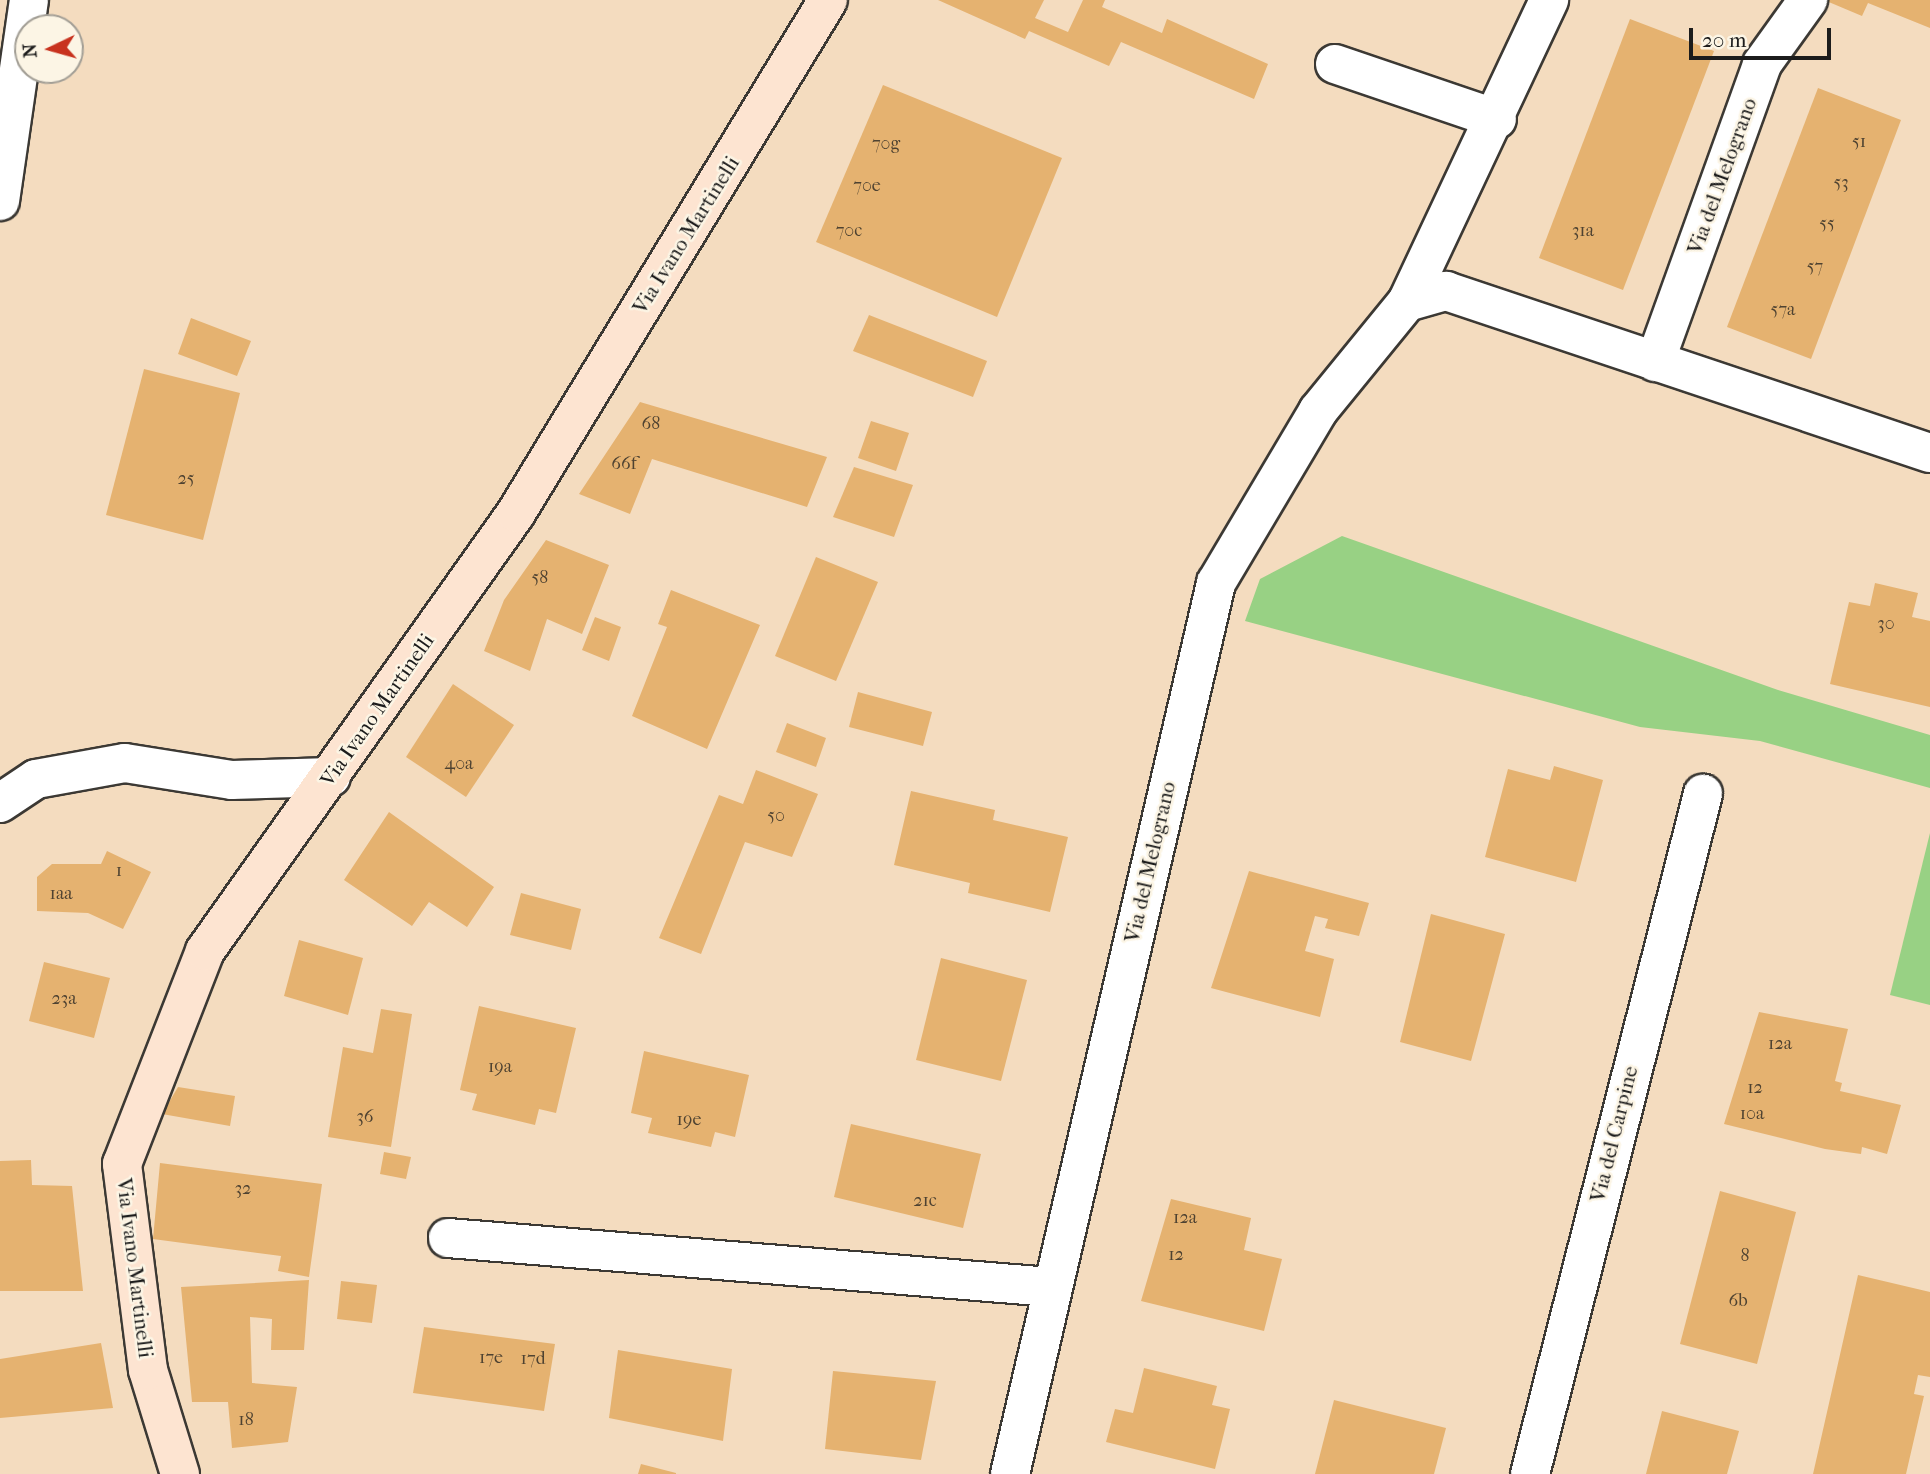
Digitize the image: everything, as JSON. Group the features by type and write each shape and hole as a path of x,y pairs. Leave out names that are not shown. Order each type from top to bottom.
{"street":[{"path":"0,201 29,0"},
{"name":"Via Ivano Martinelli","path":"180,1474 148,1370 122,1164 205,951 516,513 828,0"},
{"name":"Via del Melograno","path":"1010,1474 1050,1287 1216,583 1318,411 1407,302 1497,119 1549,0"},
{"name":"Via del Melograno","path":"1654,362 1762,64 1808,0"},
{"path":"1335,64 1497,119"},
{"path":"1407,302 1446,291 1930,453"},
{"path":"0,803 36,779 125,762 232,780 331,777"},
{"name":"Via del Carpine","path":"1530,1474 1703,794"},
{"path":"448,1238 1050,1287"}],"green space":[{"path":"1342,536 1778,690 1930,735 1930,788 1760,741 1640,727 1245,621 1260,579"},
{"path":"1930,833 1930,1005 1890,995"}],"building":[{"path":"938,0 1044,0 1035,18 1068,32 1083,0 1105,0 1102,7 1162,33 1167,19 1268,64 1254,99 1121,42 1109,66 1029,31 1025,39"},
{"path":"1824,0 1930,0 1930,28 1868,3 1862,16"},
{"path":"1630,19 1714,51 1623,290 1539,258"},
{"path":"883,85 1062,158 997,317 816,242"},
{"path":"1818,88 1901,120 1811,359 1727,327"},
{"path":"869,315 987,361 973,397 853,351"},
{"path":"191,318 251,341 237,376 178,354"},
{"path":"144,369 240,393 203,540 106,515"},
{"path":"640,402 827,457 807,507 652,459 630,514 579,494"},
{"path":"871,421 909,433 896,471 858,458"},
{"path":"854,467 913,485 894,537 833,517"},
{"path":"546,540 609,565 582,634 547,619 530,671 484,651 504,600"},
{"path":"816,557 878,582 836,681 775,656"},
{"path":"1875,583 1918,593 1912,617 1930,621 1930,707 1830,684 1849,602 1870,606"},
{"path":"671,590 760,625 707,749 632,716 667,627 658,624"},
{"path":"595,617 621,627 609,661 582,650"},
{"path":"453,684 514,725 466,797 406,757"},
{"path":"858,692 932,712 923,746 849,727"},
{"path":"787,723 826,738 816,767 776,752"},
{"path":"1554,766 1603,780 1576,882 1485,857 1508,769 1550,780"},
{"path":"756,770 818,794 792,857 745,842 701,954 659,938 719,795 743,804"},
{"path":"911,791 995,810 993,820 1068,837 1050,912 968,893 970,883 894,865"},
{"path":"389,812 494,887 467,927 429,902 412,926 344,880"},
{"path":"107,851 151,872 123,929 88,913 37,911 37,877 52,864 101,864"},
{"path":"1249,871 1369,903 1359,936 1325,928 1328,919 1315,916 1305,951 1334,959 1320,1017 1211,988"},
{"path":"521,893 581,909 571,950 510,935"},
{"path":"1431,914 1505,934 1471,1061 1400,1042"},
{"path":"299,940 363,958 348,1015 284,996"},
{"path":"941,958 1027,980 1001,1081 916,1060"},
{"path":"44,962 110,978 94,1038 29,1021"},
{"path":"479,1006 576,1028 556,1113 539,1109 535,1125 472,1110 477,1094 460,1090"},
{"path":"381,1009 412,1014 391,1147 328,1137 343,1047 373,1053"},
{"path":"1759,1012 1848,1029 1835,1081 1842,1083 1840,1091 1901,1105 1887,1154 1862,1147 1861,1154 1825,1149 1724,1124"},
{"path":"644,1051 749,1075 735,1137 715,1132 711,1147 648,1133 652,1118 631,1113"},
{"path":"178,1087 235,1096 230,1126 162,1114"},
{"path":"851,1124 981,1154 963,1228 834,1197"},
{"path":"384,1152 411,1157 406,1179 380,1174"},
{"path":"31,1160 32,1185 72,1186 83,1291 0,1291 0,1161"},
{"path":"160,1163 322,1184 309,1277 278,1271 281,1256 153,1239"},
{"path":"1720,1191 1796,1212 1757,1364 1680,1344"},
{"path":"1171,1199 1251,1218 1244,1250 1282,1259 1264,1331 1141,1301"},
{"path":"1858,1275 1930,1292 1930,1377 1918,1375 1914,1394 1924,1396 1906,1474 1813,1474"},
{"path":"309,1280 304,1350 271,1350 272,1319 250,1317 252,1383 297,1387 288,1442 232,1448 228,1402 192,1402 181,1287"},
{"path":"341,1281 377,1285 372,1323 337,1319"},
{"path":"424,1327 555,1344 544,1411 413,1393"},
{"path":"101,1343 113,1408 0,1418 0,1359"},
{"path":"618,1350 732,1369 723,1441 609,1418"},
{"path":"1144,1368 1217,1386 1212,1405 1230,1409 1215,1469 1106,1442 1115,1409 1133,1413"},
{"path":"833,1371 936,1381 921,1460 825,1449"},
{"path":"1334,1400 1446,1428 1434,1474 1315,1474"},
{"path":"1662,1411 1739,1431 1727,1474 1646,1474"},
{"path":"641,1464 676,1473 676,1474 638,1474"}]}
